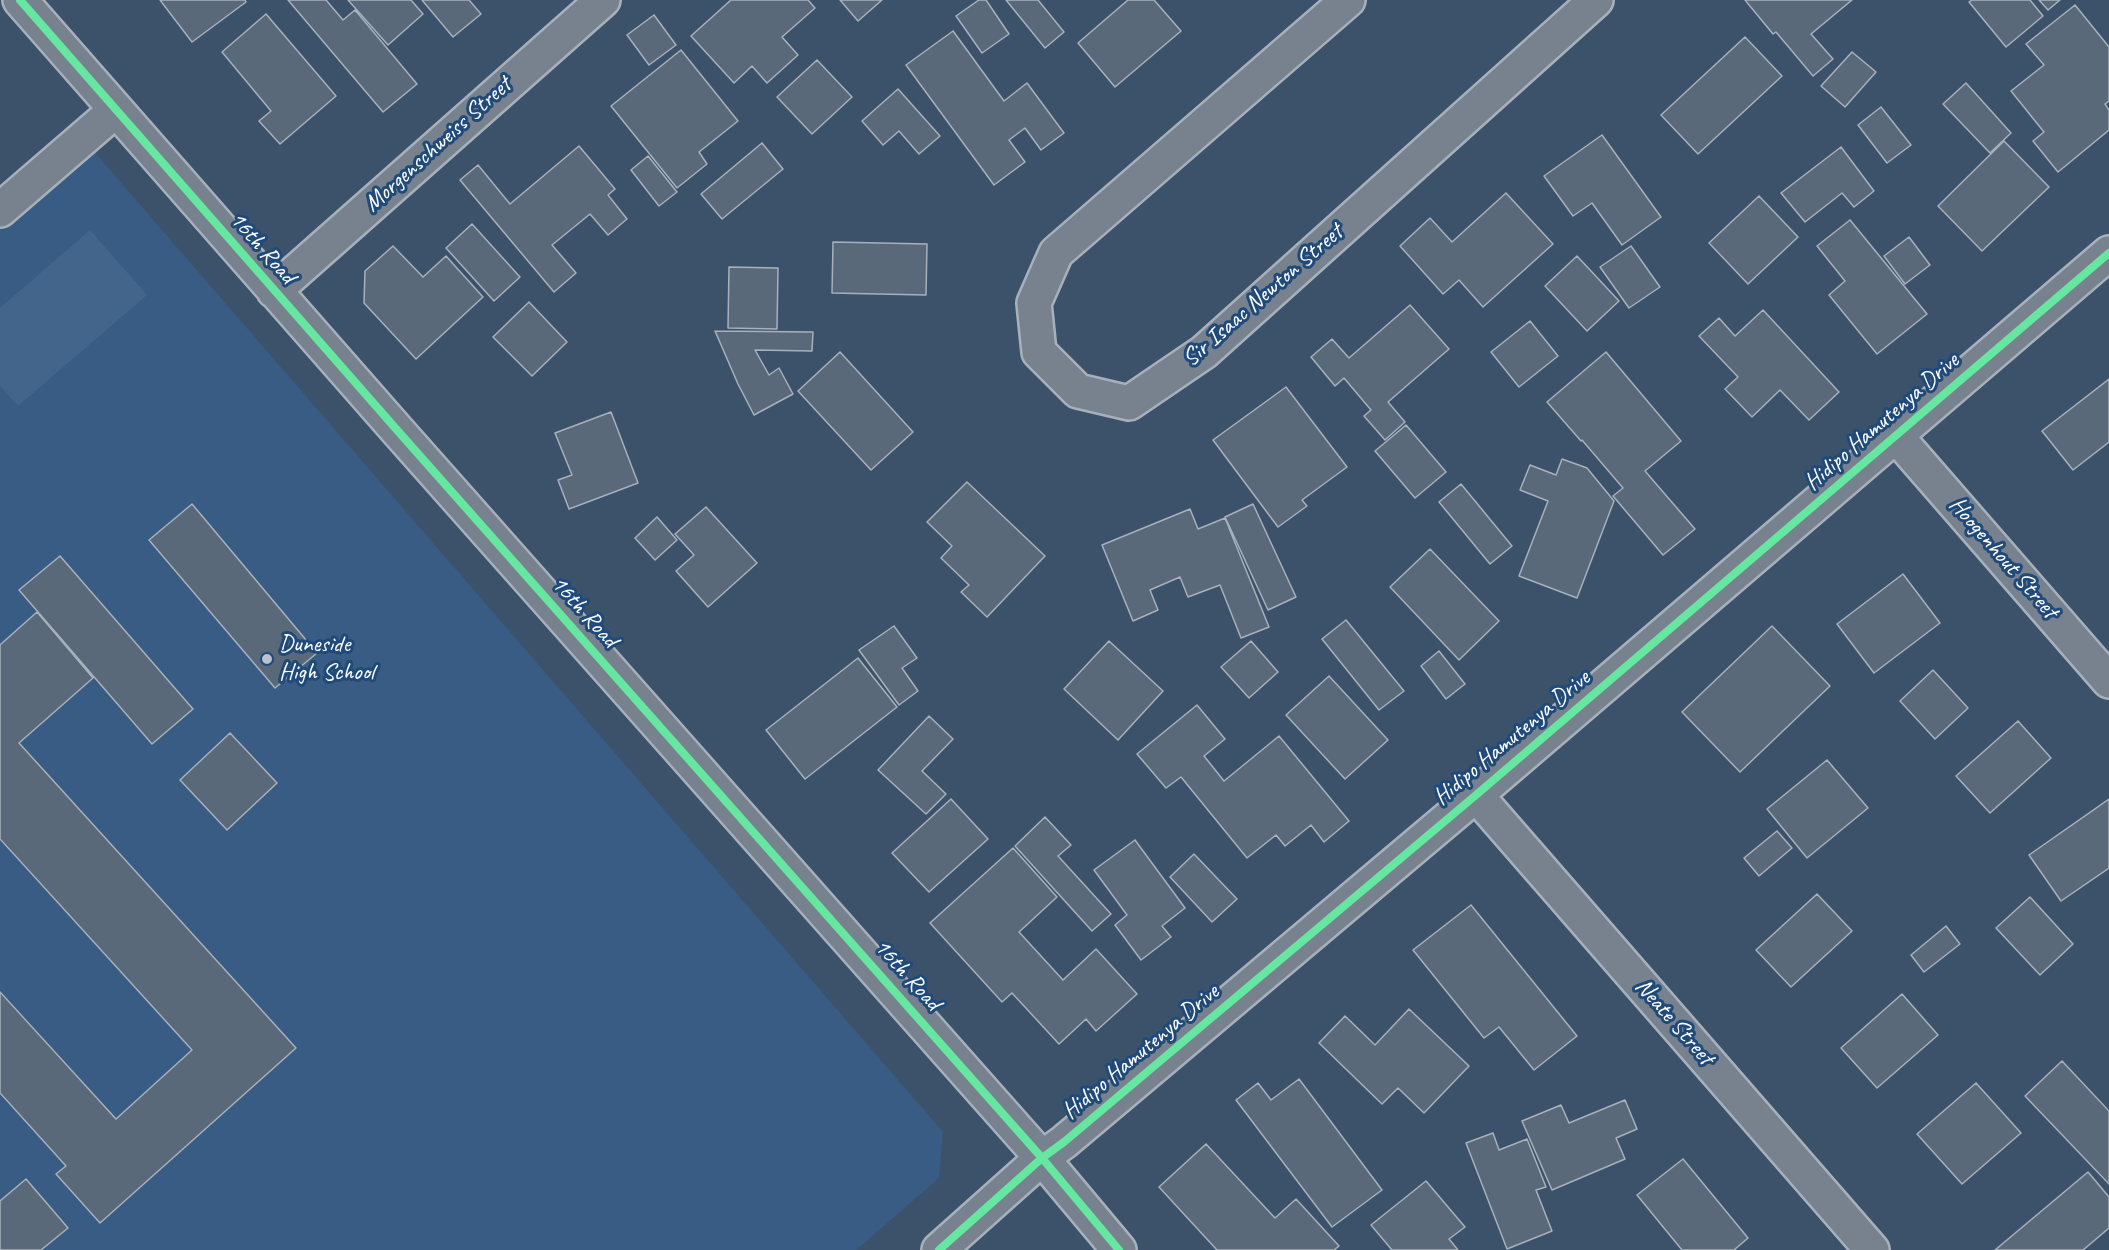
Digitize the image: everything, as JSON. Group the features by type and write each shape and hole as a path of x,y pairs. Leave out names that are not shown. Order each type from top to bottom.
{"street":[{"name":"16th Road","path":"20,0 274,291 1042,1158 1119,1250"},
{"name":"Morgenschweiss Street","path":"274,291 603,0"},
{"name":"Sir Isaac Newton Street","path":"1348,0 1056,253 1034,303 1039,352 1078,391 1129,403 1204,352 1596,0"},
{"path":"0,210 116,110"},
{"name":"Hidipo Hamutenya Drive","path":"939,1250 1042,1158 1064,1142 1476,795 2109,253"},
{"name":"Hoogenhout Street","path":"1896,436 2109,681"},
{"name":"Neate Street","path":"1476,795 1872,1250"}],"shaded area":[{"name":"Duneside High School","path":"71,125 943,1132 939,1178 856,1250 0,1250 0,186"},
{"path":"90,230 147,295 18,406 0,386 0,308"}],"building":[{"path":"160,0 245,0 246,2 192,42"},
{"path":"288,0 326,0 343,20 355,10 417,84 383,112"},
{"path":"348,0 411,0 423,14 388,45"},
{"path":"422,0 469,0 481,14 453,37"},
{"path":"731,0 808,0 815,8 782,37 798,55 767,83 752,66 734,83 691,36"},
{"path":"840,0 882,0 858,21"},
{"path":"979,0 986,0 1009,34 982,53 956,16"},
{"path":"1006,0 1038,0 1064,32 1045,48"},
{"path":"1128,0 1154,0 1181,31 1115,87 1078,43"},
{"path":"1745,0 1852,0 1811,34 1833,59 1813,76 1776,32 1773,34"},
{"path":"1972,0 2030,0 2043,16 2006,47 1969,2"},
{"path":"2039,0 2060,0 2048,10"},
{"path":"2075,5 2109,47 2109,101 2105,104 2109,110 2109,130 2058,172 2033,141 2044,132 2011,91 2044,65 2026,44"},
{"path":"266,14 336,96 280,144 259,121 271,111 222,52"},
{"path":"654,15 676,45 649,65 627,35"},
{"path":"953,31 1004,101 1027,83 1064,133 1041,150 1025,128 1009,140 1025,162 994,185 906,65"},
{"path":"1745,37 1782,76 1698,154 1661,115"},
{"path":"681,50 738,121 699,152 707,164 677,188 611,106"},
{"path":"1852,52 1876,72 1845,107 1821,86"},
{"path":"817,60 852,97 812,134 777,97"},
{"path":"1966,83 2011,133 1990,153 1943,104"},
{"path":"898,89 940,136 919,154 899,131 883,145 862,121"},
{"path":"1881,107 1911,145 1887,163 1858,125"},
{"path":"1602,135 1661,217 1622,245 1592,203 1573,216 1544,176"},
{"path":"2004,141 2049,187 1982,251 1938,206"},
{"path":"762,143 783,169 722,219 701,194"},
{"path":"579,146 615,189 608,195 627,219 608,235 590,214 552,245 576,273 554,292 460,180 478,165 510,204"},
{"path":"1841,147 1874,191 1854,207 1842,193 1805,222 1781,193"},
{"path":"648,156 677,192 659,206 631,170"},
{"path":"1506,193 1553,244 1483,307 1459,280 1443,294 1400,246 1430,218 1452,242"},
{"path":"1759,196 1798,237 1748,284 1709,243"},
{"path":"1850,220 1927,314 1877,354 1829,295 1845,281 1817,246"},
{"path":"472,224 520,277 494,301 446,248"},
{"path":"1909,237 1930,265 1905,284 1884,256"},
{"path":"833,242 927,244 926,295 832,293"},
{"path":"393,246 423,277 446,256 483,297 416,359 364,303 365,271"},
{"path":"1631,246 1660,287 1629,308 1600,267"},
{"path":"1577,256 1619,301 1587,331 1545,286"},
{"path":"729,267 778,268 777,329 728,328"},
{"path":"529,302 567,342 532,376 493,337"},
{"path":"1410,305 1449,349 1388,402 1405,422 1385,440 1364,416 1371,410 1344,378 1335,386 1311,357 1332,339 1349,358"},
{"path":"1763,310 1839,392 1809,420 1780,390 1752,417 1725,389 1738,377 1699,336 1719,318 1735,336"},
{"path":"1530,321 1558,356 1519,387 1491,352"},
{"path":"715,331 813,332 812,351 755,350 769,375 779,368 793,394 754,415"},
{"path":"840,352 913,432 871,470 798,391"},
{"path":"1606,352 1681,441 1645,471 1695,529 1663,555 1613,496 1623,488 1547,402"},
{"path":"2109,379 2109,442 2073,470 2042,431"},
{"path":"1286,387 1347,467 1302,500 1307,506 1278,527 1213,440"},
{"path":"611,412 638,483 569,509 558,480 572,475 555,433"},
{"path":"1406,425 1446,472 1415,498 1375,451"},
{"path":"1562,459 1587,468 1614,501 1577,598 1519,576 1548,501 1520,490 1530,465 1556,475"},
{"path":"967,482 1045,556 987,617 961,592 969,585 941,558 952,546 927,522"},
{"path":"1461,484 1512,546 1490,564 1439,502"},
{"path":"192,504 317,653 275,688 149,540"},
{"path":"1253,504 1296,597 1268,610 1225,517"},
{"path":"706,507 757,563 708,607 676,571 694,555 675,534"},
{"path":"1190,509 1198,529 1225,518 1269,627 1241,638 1220,585 1188,597 1180,577 1150,590 1158,610 1133,621 1102,545"},
{"path":"657,517 677,540 655,560 635,538"},
{"path":"1430,549 1499,621 1459,660 1390,587"},
{"path":"60,556 193,709 152,744 19,590"},
{"path":"1903,574 1940,623 1874,673 1837,624"},
{"path":"37,612 93,678 19,743 296,1048 100,1223 56,1174 66,1166 0,1093 0,992 116,1119 192,1050 0,839 0,645"},
{"path":"1346,620 1404,691 1379,710 1322,639"},
{"path":"894,626 917,658 902,668 918,691 899,705 859,650"},
{"path":"1772,626 1830,686 1740,772 1682,712"},
{"path":"1109,641 1163,691 1118,740 1064,689"},
{"path":"1251,641 1278,672 1249,698 1221,667"},
{"path":"1439,651 1465,684 1446,699 1421,666"},
{"path":"858,658 897,707 805,779 766,730"},
{"path":"1933,670 1968,708 1935,739 1900,701"},
{"path":"1329,676 1388,740 1345,779 1286,715"},
{"path":"1197,705 1225,739 1204,756 1224,781 1279,736 1349,821 1324,842 1311,825 1285,846 1276,835 1247,858 1181,777 1166,788 1137,754"},
{"path":"929,716 953,739 922,771 946,794 926,814 878,770"},
{"path":"2018,721 2051,758 1990,813 1956,776"},
{"path":"230,733 277,783 227,830 180,780"},
{"path":"1827,760 1868,808 1807,858 1767,809"},
{"path":"951,799 988,839 929,892 892,853"},
{"path":"2109,799 2109,868 2061,901 2029,855"},
{"path":"1045,817 1071,845 1058,856 1111,914 1092,931 1015,846"},
{"path":"1777,831 1792,848 1759,876 1744,858"},
{"path":"1135,840 1185,908 1162,926 1171,937 1141,960 1115,925 1127,915 1094,870"},
{"path":"1013,848 1057,897 1019,932 1063,980 1096,949 1137,994 1096,1031 1086,1019 1059,1044 1012,993 1002,1002 930,923"},
{"path":"1194,854 1237,899 1212,922 1170,877"},
{"path":"1817,894 1852,931 1791,987 1756,950"},
{"path":"2030,897 2073,944 2040,975 1996,928"},
{"path":"1471,905 1577,1036 1534,1070 1499,1027 1484,1038 1413,950"},
{"path":"1946,926 1960,944 1924,972 1911,955"},
{"path":"1902,994 1938,1035 1877,1088 1841,1048"},
{"path":"1409,1009 1469,1066 1424,1113 1398,1088 1382,1104 1319,1043 1345,1016 1375,1045"},
{"path":"2062,1061 2109,1111 2109,1184 2025,1096"},
{"path":"1299,1079 1382,1190 1332,1227 1236,1100 1258,1083 1271,1100"},
{"path":"1976,1083 2021,1133 1962,1184 1917,1134"},
{"path":"1625,1100 1637,1129 1616,1138 1625,1159 1552,1190 1522,1121 1561,1105 1569,1123"},
{"path":"1493,1133 1499,1150 1527,1139 1546,1187 1536,1190 1552,1231 1507,1249 1466,1143"},
{"path":"1206,1144 1275,1218 1296,1199 1339,1246 1334,1250 1217,1250 1159,1187"},
{"path":"1683,1159 1748,1238 1734,1250 1682,1250 1637,1195"},
{"path":"2088,1172 2109,1197 2109,1228 2083,1250 1995,1250"},
{"path":"26,1179 68,1228 41,1250 0,1250 0,1201"},
{"path":"1426,1181 1465,1227 1449,1239 1458,1250 1392,1250 1371,1225"}],"cycle path":[{"path":"20,0 397,430 1042,1158 1119,1250"},
{"path":"939,1250 1042,1158 1064,1142 1476,795 2109,253"}],"place":[{"name":"Duneside High School","path":"267,659"}]}
